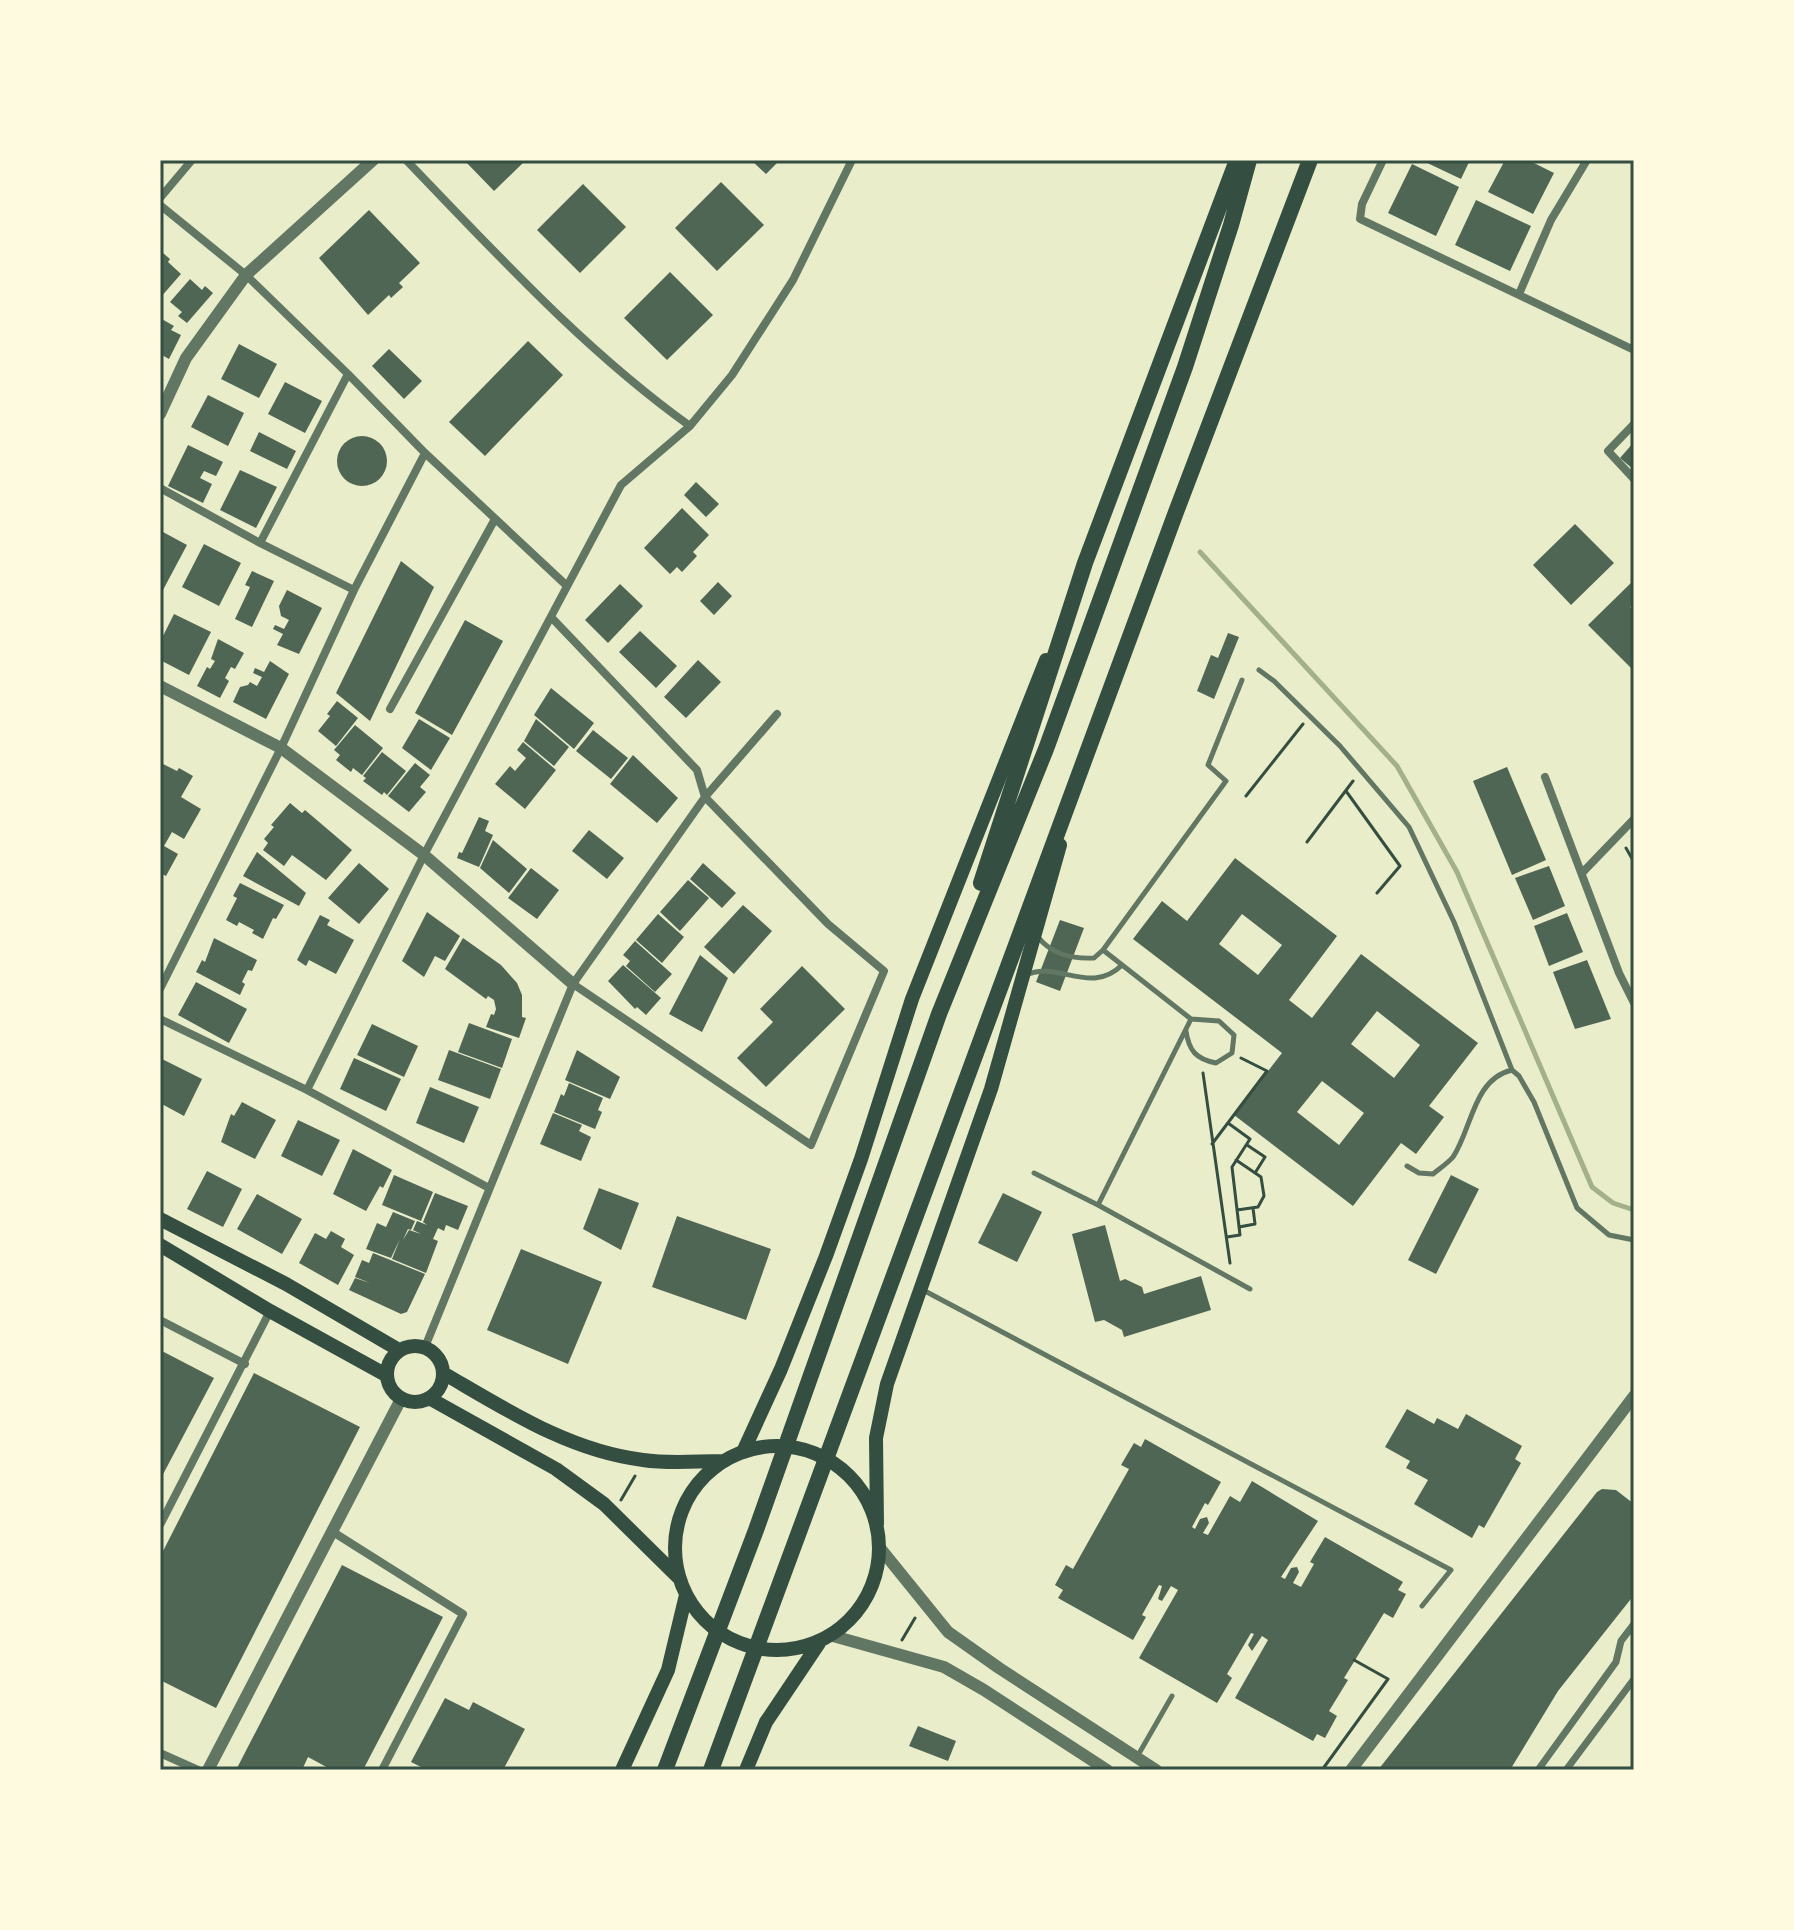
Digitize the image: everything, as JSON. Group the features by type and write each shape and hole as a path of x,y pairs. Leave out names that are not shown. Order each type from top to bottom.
{"highway":[{"path":"665,1770 756,1530 939,1014 1085,563 1237,160"},
{"path":"939,1014 1046,749 1180,382 1249,160"},
{"path":"711,1770 1176,512 1310,160"}],"main road":[{"path":"743,1452 781,1369 826,1256 861,1159 912,999 1085,563"},
{"path":"746,1770 766,1722 826,1639 859,1611 873,1586 880,1548 876,1438 887,1384 991,1089 1086,757"},
{"path":"160,1219 286,1284 399,1350"},
{"path":"160,1245 386,1375"},
{"path":"416,1345 425,1347 438,1357 443,1373 437,1391 420,1402 401,1399 393,1393 386,1375 392,1357 399,1350 416,1345"},
{"path":"443,1373 565,1440 605,1453 644,1460 723,1461"},
{"path":"429,1398 556,1469 604,1504 678,1577"},
{"path":"826,1639 787,1651 759,1650 731,1641 708,1625 678,1577 676,1533 682,1511 699,1483 723,1461 753,1448 785,1445 817,1453 844,1469 865,1494 877,1524"},
{"path":"622,1770 668,1670 686,1594"}],"street":[{"path":"160,198 192,160"},
{"path":"160,414 186,358 246,275 373,160"},
{"path":"406,160 549,306 638,389 690,426"},
{"path":"307,1090 424,855 621,485 690,426 732,375 793,280 852,160"},
{"path":"1383,160 1362,204 1360,219 1634,350"},
{"path":"1519,294 1551,220 1587,160"},
{"path":"160,205 246,275 425,453 566,585"},
{"path":"260,543 348,374"},
{"path":"1634,424 1608,451 1634,479"},
{"path":"160,989 281,748 354,590 425,453"},
{"path":"160,488 354,590"},
{"path":"390,709 495,519"},
{"path":"160,686 281,748 424,855 573,984 811,1145 884,971 828,924 705,797 697,770 551,617"},
{"path":"425,1347 573,984 705,797 777,714"},
{"path":"1545,777 1619,973 1634,1003"},
{"path":"1582,873 1634,819"},
{"path":"160,1019 307,1090 489,1188"},
{"path":"160,1525 270,1311"},
{"path":"160,1320 245,1364"},
{"path":"1351,1770 1634,1396"},
{"path":"208,1770 401,1399"},
{"path":"333,1532 463,1614 382,1770"},
{"path":"880,1548 948,1632 1156,1770"},
{"path":"1538,1770 1616,1662 1621,1641 1634,1624"},
{"path":"826,1639 944,1667 1107,1770"},
{"path":"1566,1770 1634,1679"},
{"path":"160,1753 198,1770"}],"lane":[{"path":"1259,670 1309,716 1409,827 1454,922 1512,1070 1534,1102 1577,1208 1609,1235 1634,1240"},
{"path":"1035,931 1040,941 1057,953 1077,959 1094,958 1103,950 1226,781 1208,765 1242,680"},
{"path":"1103,950 1191,1019 1219,1021 1234,1035 1232,1053 1216,1063 1201,1060 1189,1049 1186,1030"},
{"path":"1022,978 1037,972 1091,979 1114,973 1122,965"},
{"path":"1098,1205 1191,1019"},
{"path":"1407,1166 1419,1173 1433,1174 1452,1158 1480,1095 1500,1072 1512,1070"},
{"path":"1034,1173 1250,1289"},
{"path":"920,1289 1451,1570 1422,1606"},
{"path":"1137,1758 1172,1696"}],"path":[{"path":"1246,796 1309,716"},
{"path":"1307,842 1361,771"},
{"path":"1346,791 1400,866 1377,893"},
{"path":"1212,1144 1267,1071 1232,1053"},
{"path":"1201,1060 1232,1279"},
{"path":"1227,1237 1240,1235 1232,1167 1250,1139 1228,1123"},
{"path":"1246,1144 1265,1157 1255,1173"},
{"path":"1236,1160 1261,1177 1264,1196 1258,1207 1237,1210"},
{"path":"1239,1227 1255,1224 1253,1207"},
{"path":"621,1500 635,1476"},
{"path":"902,1640 915,1618"},
{"path":"1322,1770 1388,1679 1354,1660"}],"building":[{"path":"464,160 526,160 494,191"},
{"path":"751,160 780,160 766,174"},
{"path":"1421,160 1470,160 1461,179"},
{"path":"1505,160 1528,160 1554,173 1533,214 1488,192"},
{"path":"1412,164 1459,187 1436,236 1388,213"},
{"path":"721,182 764,225 717,271 675,228"},
{"path":"583,184 626,227 580,273 537,230"},
{"path":"1476,200 1531,226 1510,271 1455,245"},
{"path":"369,210 420,263 399,283 403,287 391,298 389,295 368,315 319,258"},
{"path":"163,253 181,274 160,298 160,256"},
{"path":"670,272 713,315 667,360 624,318"},
{"path":"190,279 202,290 205,286 213,293 187,323 178,316 182,312 170,302"},
{"path":"160,318 174,326 171,330 181,335 169,359 160,354"},
{"path":"528,341 563,375 485,456 449,422"},
{"path":"239,344 277,364 259,398 221,379"},
{"path":"389,349 422,381 404,399 372,366"},
{"path":"285,382 322,401 305,433 268,414"},
{"path":"208,395 244,413 228,446 191,427"},
{"path":"259,432 296,451 287,469 250,451"},
{"path":"362,436 380,443 387,461 380,479 362,486 344,479 337,461 344,443"},
{"path":"1634,442 1634,470 1620,458"},
{"path":"188,445 223,462 216,476 204,471 200,478 212,484 203,503 168,486"},
{"path":"240,470 277,487 256,528 220,510"},
{"path":"696,482 719,504 706,517 684,495"},
{"path":"682,508 709,535 693,552 697,556 682,572 677,567 670,574 644,548"},
{"path":"1575,524 1614,563 1571,605 1533,565"},
{"path":"163,532 187,545 163,590 160,589 160,538"},
{"path":"204,544 241,563 219,606 182,587"},
{"path":"401,561 434,587 370,721 336,693"},
{"path":"252,571 274,581 252,627 235,619 250,587 245,585"},
{"path":"1634,580 1634,603 1630,607 1634,611 1634,671 1588,625"},
{"path":"718,582 732,596 714,615 700,601"},
{"path":"620,584 643,606 608,643 585,620"},
{"path":"287,590 322,608 299,654 277,645 283,634 273,629 275,625 284,629 289,620 281,616 279,606"},
{"path":"174,614 211,632 189,675 160,660 160,642"},
{"path":"465,620 503,641 452,735 415,713"},
{"path":"640,631 677,666 656,688 619,652"},
{"path":"1228,633 1239,637 1214,699 1197,691 1211,655 1218,658"},
{"path":"218,639 244,653 235,669 231,667 225,678 229,681 220,698 197,686 207,667 210,669 215,661 211,659"},
{"path":"698,660 721,682 686,718 664,697"},
{"path":"270,661 289,674 266,719 233,702 240,687 250,682 257,686 262,677 253,673 255,668 264,672"},
{"path":"551,688 594,723 574,749 534,715"},
{"path":"337,701 358,718 336,746 318,731"},
{"path":"419,719 450,738 431,770 402,748"},
{"path":"536,719 569,747 554,766 524,741"},
{"path":"355,725 383,748 362,775 353,768 351,772 336,760 340,755 334,750"},
{"path":"593,730 628,758 611,779 576,751"},
{"path":"523,742 556,770 525,809 495,784 510,766 515,771 526,758 517,750"},
{"path":"382,752 406,771 387,795 384,792 382,795 363,781 366,778 363,776"},
{"path":"633,755 678,798 657,823 610,784"},
{"path":"161,763 193,776 181,797 201,809 184,839 172,832 164,846 178,854 166,876 160,873"},
{"path":"415,763 430,775 420,787 426,792 409,812 388,796"},
{"path":"1507,767 1546,860 1512,875 1473,781"},
{"path":"290,803 302,813 305,810 352,850 326,880 292,855 284,866 263,850 268,843 264,839 274,827 271,825"},
{"path":"479,817 489,821 485,831 493,835 479,867 457,858"},
{"path":"589,830 624,858 607,879 572,851"},
{"path":"493,840 527,869 509,893 480,868"},
{"path":"257,852 306,893 299,906 243,876"},
{"path":"1235,858 1337,936 1289,1000 1312,1018 1361,954 1478,1043 1429,1106 1444,1117 1416,1154 1401,1143 1353,1206 1234,1115 1282,1053 1133,939 1162,901 1187,921","holes":["1242,914 1282,945 1258,975 1219,944","1377,1011 1420,1045 1394,1078 1351,1044","1322,1081 1364,1113 1339,1145 1297,1112"]},
{"path":"359,863 389,889 359,924 328,898"},
{"path":"703,863 736,893 722,908 690,879"},
{"path":"1549,866 1565,906 1533,920 1515,878"},
{"path":"531,868 559,890 537,919 508,898"},
{"path":"688,880 709,898 680,931 660,912"},
{"path":"240,883 284,905 276,919 273,918 263,939 239,922 237,926 226,920 237,898 233,896"},
{"path":"743,905 772,931 734,974 704,947"},
{"path":"427,912 460,936 445,961 435,956 424,977 402,961"},
{"path":"1567,913 1583,952 1549,966 1534,926"},
{"path":"658,914 684,937 662,963 636,940"},
{"path":"320,915 330,920 327,925 354,940 336,974 309,960 306,966 297,960"},
{"path":"1060,920 1084,928 1060,991 1036,982"},
{"path":"214,938 257,960 242,982 245,984 240,995 196,972 202,960 205,962"},
{"path":"463,938 501,965 517,983 522,995 522,1017 526,1018 519,1038 486,1027 496,1009 494,1000 488,996 486,999 445,969"},
{"path":"635,941 672,974 655,992 626,966 630,961 623,955"},
{"path":"700,955 728,978 702,1032 669,1014"},
{"path":"1587,960 1611,1019 1575,1029 1553,972"},
{"path":"623,965 661,998 646,1015 637,1007 635,1009 608,981"},
{"path":"802,966 845,1009 766,1087 737,1058 773,1022 760,1009"},
{"path":"196,982 247,1009 229,1043 178,1015"},
{"path":"469,1023 512,1039 502,1068 458,1052"},
{"path":"372,1024 418,1046 404,1077 357,1055"},
{"path":"449,1050 501,1069 490,1099 438,1080"},
{"path":"577,1050 620,1077 610,1099 565,1080"},
{"path":"160,1058 202,1079 184,1116 160,1103"},
{"path":"354,1058 401,1079 386,1111 340,1089"},
{"path":"569,1083 603,1098 598,1110 602,1112 595,1129 554,1112"},
{"path":"430,1087 479,1107 464,1143 416,1123"},
{"path":"242,1102 276,1120 255,1159 221,1142 231,1114 234,1116"},
{"path":"553,1113 582,1125 579,1131 591,1137 581,1161 540,1144"},
{"path":"298,1120 340,1140 322,1176 281,1156"},
{"path":"353,1149 392,1170 366,1211 333,1194"},
{"path":"207,1171 242,1189 223,1227 187,1209"},
{"path":"394,1175 433,1192 421,1221 382,1205"},
{"path":"1451,1175 1479,1189 1436,1274 1408,1260"},
{"path":"599,1188 639,1203 621,1250 583,1229"},
{"path":"435,1193 468,1206 458,1230 446,1225 444,1231 438,1228 433,1239 438,1241 426,1273 392,1259 400,1239 391,1258 366,1249 377,1223 386,1227 393,1212 415,1221 411,1230 408,1229 403,1240 409,1230 421,1234 413,1230 417,1221 427,1225 423,1222"},
{"path":"1003,1193 1042,1212 1017,1262 978,1243"},
{"path":"257,1194 302,1219 282,1254 237,1229"},
{"path":"677,1216 771,1249 746,1320 652,1287"},
{"path":"1105,1225 1120,1281 1125,1279 1142,1287 1144,1294 1201,1276 1211,1310 1124,1337 1122,1330 1104,1320 1095,1322 1072,1234"},
{"path":"331,1231 345,1239 341,1247 354,1255 338,1285 299,1263 315,1233 326,1239"},
{"path":"521,1249 602,1282 568,1364 487,1330"},
{"path":"373,1253 425,1274 407,1312 401,1314 349,1290 355,1278 370,1283 355,1277 362,1260 369,1263"},
{"path":"160,1350 214,1378 160,1480"},
{"path":"254,1373 360,1427 216,1708 160,1680 160,1557"},
{"path":"1407,1409 1434,1424 1437,1418 1458,1429 1466,1414 1522,1446 1515,1459 1521,1463 1484,1528 1479,1525 1472,1538 1414,1504 1428,1480 1406,1468 1410,1461 1385,1447"},
{"path":"1145,1439 1221,1482 1192,1527 1195,1529 1200,1519 1207,1517 1209,1523 1203,1533 1208,1535 1230,1496 1240,1502 1252,1481 1318,1521 1281,1577 1285,1579 1291,1568 1297,1567 1299,1572 1293,1583 1301,1587 1314,1564 1310,1562 1325,1537 1403,1582 1398,1590 1406,1594 1393,1618 1384,1613 1344,1678 1348,1680 1329,1711 1337,1716 1325,1738 1317,1734 1313,1741 1235,1698 1268,1640 1262,1636 1252,1651 1248,1645 1254,1634 1251,1633 1227,1674 1232,1678 1217,1703 1139,1658 1178,1590 1171,1586 1162,1601 1158,1599 1162,1586 1159,1585 1142,1615 1146,1617 1133,1640 1058,1598 1063,1590 1055,1585 1066,1565 1073,1569 1129,1469 1121,1465 1134,1443 1141,1447"},
{"path":"1602,1489 1616,1490 1634,1504 1634,1595 1558,1691 1510,1770 1378,1770 1597,1492"},
{"path":"342,1565 443,1617 363,1770 332,1770 308,1757 302,1770 236,1770"},
{"path":"445,1698 469,1710 473,1702 525,1729 503,1770 427,1770 411,1762"},
{"path":"918,1726 956,1741 948,1761 909,1746"}],"waterway":[{"path":"1200,552 1397,766 1457,872 1592,1187 1613,1203 1634,1210"}]}
